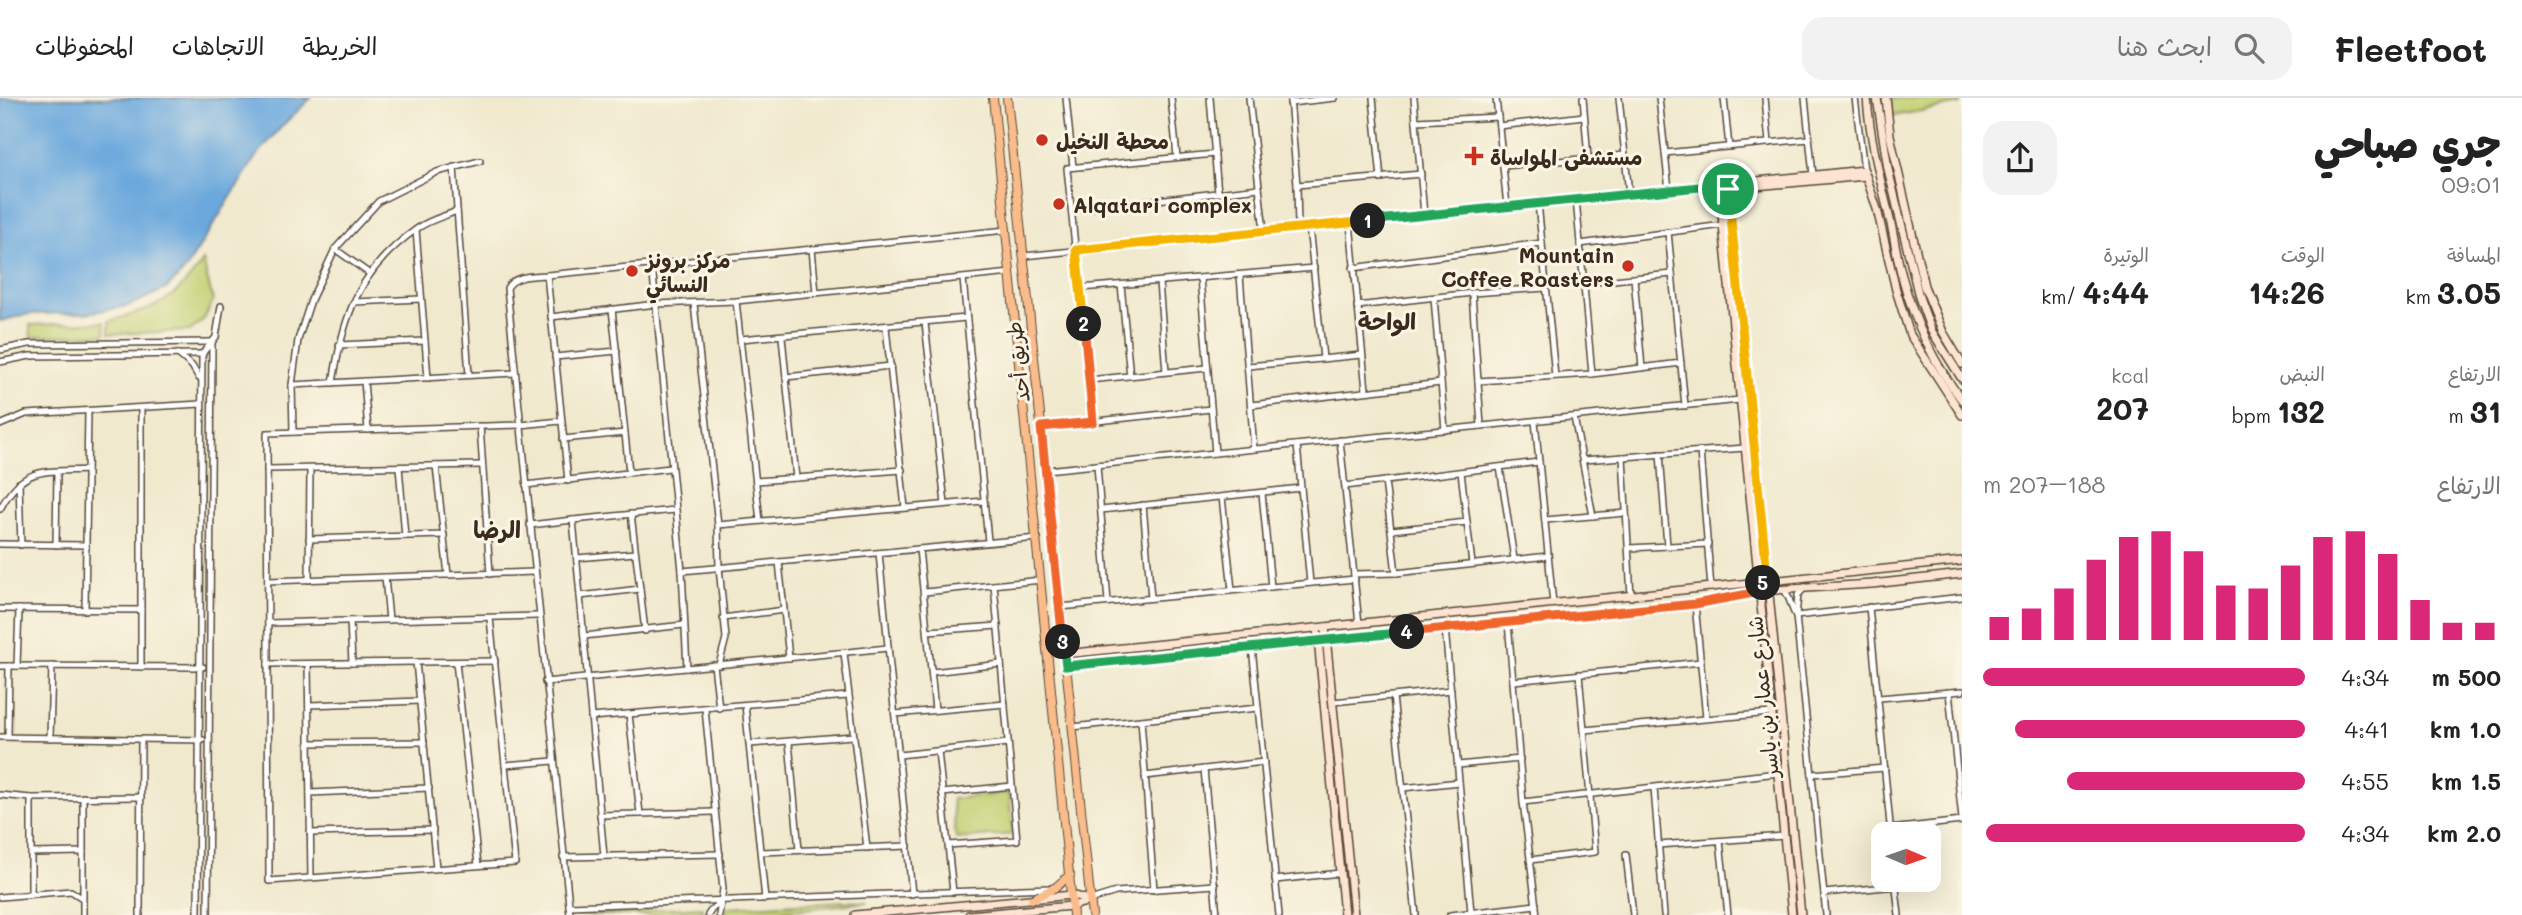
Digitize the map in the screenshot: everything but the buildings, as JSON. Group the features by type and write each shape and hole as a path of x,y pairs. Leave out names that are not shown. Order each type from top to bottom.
{"main road":[{"name":"طريق أحد","path":"993,98 1038,538 1072,910"},
{"name":"طريق أحد","path":"1007,98 1092,915"},
{"path":"1032,899 1056,887 1070,875"}],"street":[{"path":"1066,98 1073,167"},
{"path":"1171,98 1177,157"},
{"path":"1210,98 1218,192"},
{"path":"1249,98 1264,231"},
{"path":"1298,228 1290,101 1335,98"},
{"path":"1373,98 1381,179"},
{"path":"1414,98 1424,215"},
{"path":"1496,98 1507,206"},
{"path":"1583,98 1588,158"},
{"path":"1619,98 1629,194"},
{"path":"1659,98 1669,190"},
{"path":"1724,98 1729,147"},
{"path":"1765,98 1769,143"},
{"path":"1805,98 1813,175"},
{"path":"1855,98 1865,173 1877,209 1909,335 1962,415"},
{"path":"1867,98 1877,171 1912,310 1930,352 1962,400"},
{"path":"1877,98 1888,169 1909,261 1928,321 1962,379"},
{"path":"1886,98 1890,135 1924,286 1937,319 1962,364"},
{"path":"1499,126 1584,116"},
{"path":"1416,121 1498,117"},
{"path":"1665,153 1810,139"},
{"path":"1093,422 1068,168 1215,153"},
{"path":"1503,166 1625,155"},
{"path":"293,432 292,385 298,340 311,300 335,250 379,201 437,172 480,161"},
{"path":"454,167 469,376"},
{"path":"1024,256 1669,190 1865,173"},
{"path":"1728,186 1813,175 1865,173"},
{"path":"1297,185 1421,174"},
{"name":"شارع عمار بن ياسر","path":"1728,186 1801,915"},
{"name":"شارع عمار بن ياسر","path":"1719,187 1791,915"},
{"path":"1072,210 1259,188"},
{"path":"1576,200 1592,374"},
{"path":"1538,203 1555,376"},
{"path":"333,383 347,315 370,274 391,250 416,230 457,211"},
{"path":"1350,223 1366,390"},
{"path":"1580,244 1723,225"},
{"path":"1309,227 1323,358"},
{"path":"416,230 428,378"},
{"path":"570,915 538,616 507,288 510,282 547,275 1007,230"},
{"path":"1668,232 1685,406"},
{"path":"1353,268 1542,243"},
{"path":"772,247 780,252"},
{"path":"812,249 816,293"},
{"path":"335,250 370,274"},
{"path":"679,256 688,261"},
{"path":"652,265 682,570 687,668"},
{"path":"1081,288 1314,268"},
{"path":"551,317 656,304 694,304 1011,272"},
{"path":"1584,283 1672,274"},
{"path":"547,275 568,481"},
{"path":"1240,276 1254,449"},
{"path":"963,278 988,541"},
{"path":"1200,278 1215,453"},
{"path":"1634,278 1642,368"},
{"path":"1159,282 1166,372"},
{"path":"1121,285 1130,376"},
{"path":"1357,306 1546,288"},
{"path":"1472,293 1481,426"},
{"path":"1434,298 1445,430"},
{"path":"354,302 421,299"},
{"path":"736,300 760,521"},
{"path":"694,304 718,525 726,638 716,665 719,708"},
{"path":"198,915 202,354 216,337 221,306"},
{"path":"612,309 629,472"},
{"path":"741,340 966,318"},
{"path":"1928,321 1937,319"},
{"path":"925,323 945,504"},
{"path":"886,327 905,508"},
{"path":"782,337 796,478"},
{"path":"339,345 425,341"},
{"path":"0,349 29,344 212,342"},
{"path":"208,915 212,342"},
{"path":"555,357 617,351"},
{"path":"0,362 30,356 212,354"},
{"path":"178,355 192,366 201,384"},
{"path":"1248,366 1362,355"},
{"path":"1478,381 1592,374 1681,363"},
{"path":"786,377 891,366"},
{"path":"1089,380 1207,368"},
{"path":"292,385 515,373"},
{"path":"364,381 368,430"},
{"path":"1251,405 1441,383"},
{"path":"1046,470 1740,400"},
{"path":"0,425 26,414 201,404"},
{"path":"141,408 141,667"},
{"path":"1041,427 1211,409"},
{"path":"85,610 88,411"},
{"path":"1574,417 1592,516"},
{"path":"490,618 515,863 269,881 267,433 520,425 561,421"},
{"path":"1535,421 1553,604"},
{"path":"480,426 490,574"},
{"path":"563,439 625,433"},
{"path":"1340,440 1359,624"},
{"path":"1297,445 1310,583"},
{"path":"1583,460 1745,448"},
{"path":"1700,451 1712,589"},
{"path":"1660,454 1667,546"},
{"path":"1623,457 1631,597"},
{"path":"1345,486 1539,462"},
{"path":"267,469 482,465"},
{"path":"1097,465 1108,602"},
{"path":"436,466 449,575"},
{"path":"398,467 405,537"},
{"path":"1500,467 1514,559"},
{"path":"526,485 670,468"},
{"path":"309,580 310,469"},
{"path":"0,509 10,491 28,476 42,472 87,470"},
{"path":"756,481 902,470"},
{"path":"56,545 57,471"},
{"path":"1461,472 1472,564"},
{"path":"1385,481 1396,573"},
{"path":"19,483 21,545"},
{"path":"1101,510 1301,488"},
{"path":"1262,493 1271,587"},
{"path":"1222,497 1232,590"},
{"path":"718,525 984,500"},
{"path":"1143,506 1152,598"},
{"path":"530,524 675,510"},
{"path":"1545,520 1626,513"},
{"path":"631,514 645,631"},
{"path":"573,520 604,856"},
{"path":"1391,530 1467,522"},
{"path":"309,539 444,536"},
{"path":"682,570 1038,538"},
{"path":"0,544 86,545"},
{"path":"1629,548 1708,544"},
{"path":"919,550 935,710"},
{"path":"576,558 635,552"},
{"path":"879,554 912,894"},
{"path":"1060,607 1310,583 1548,556"},
{"path":"1066,666 1695,604 1759,588 1768,583 1962,561"},
{"path":"779,562 789,658"},
{"path":"268,581 534,572"},
{"path":"1065,654 1712,589 1759,588 1769,592 1962,574"},
{"path":"385,577 389,620"},
{"path":"925,592 1041,580"},
{"path":"948,845 1017,840 994,585"},
{"path":"1805,587 1798,595 1797,616 1826,915"},
{"path":"580,596 640,589"},
{"path":"1784,590 1797,616"},
{"path":"1797,616 1962,597"},
{"path":"1695,604 1706,718"},
{"path":"1869,607 1889,822"},
{"path":"0,609 141,610"},
{"path":"18,666 19,609"},
{"path":"723,618 784,610"},
{"path":"268,623 538,616"},
{"path":"351,621 352,663"},
{"path":"1508,622 1523,802 1537,915"},
{"path":"584,636 684,625"},
{"path":"928,631 998,625"},
{"path":"1321,628 1327,640 1354,915"},
{"path":"1321,628 1318,641 1344,915"},
{"path":"1446,628 1471,912"},
{"path":"1252,647 1279,915"},
{"path":"545,682 888,648"},
{"path":"844,653 867,848"},
{"path":"268,664 495,661"},
{"path":"416,662 436,868"},
{"path":"456,662 478,865"},
{"path":"1513,681 1701,662"},
{"path":"308,664 311,878"},
{"path":"932,672 1001,664"},
{"path":"0,666 210,667"},
{"path":"8,737 9,666"},
{"path":"50,738 52,666"},
{"path":"1530,860 1595,852 1579,674"},
{"path":"1333,702 1451,690"},
{"path":"1879,698 1962,691"},
{"path":"1941,824 1962,820 1949,692"},
{"path":"590,717 848,696"},
{"path":"1393,696 1416,915"},
{"path":"309,705 420,701"},
{"path":"895,714 1005,704"},
{"path":"746,705 765,899"},
{"path":"1072,727 1258,708"},
{"path":"705,709 720,853 719,915"},
{"path":"1584,730 1771,713"},
{"path":"629,714 640,814"},
{"path":"1140,720 1154,890"},
{"path":"750,744 853,736"},
{"path":"0,737 209,740"},
{"path":"140,915 141,739"},
{"path":"309,743 424,742"},
{"path":"789,742 799,850"},
{"path":"900,755 1008,743"},
{"path":"938,751 953,892"},
{"path":"1458,765 1520,759"},
{"path":"505,765 554,761"},
{"path":"1145,776 1264,762"},
{"path":"1812,775 1885,768"},
{"path":"1204,769 1217,915"},
{"path":"1523,802 1778,773"},
{"path":"1403,788 1459,782"},
{"path":"942,793 1012,786"},
{"path":"310,793 429,788"},
{"path":"1654,788 1664,915"},
{"path":"0,795 31,798 141,797"},
{"path":"83,797 83,915"},
{"path":"31,798 31,894"},
{"path":"600,815 715,812"},
{"path":"310,833 433,830"},
{"path":"1658,845 1784,836"},
{"path":"1720,841 1728,915"},
{"path":"761,852 908,846"},
{"path":"31,853 83,852"},
{"path":"564,857 720,853"},
{"path":"1626,855 1633,915"},
{"path":"1275,880 1340,873"},
{"path":"969,915 1072,910 1090,900 1116,892 1214,885"},
{"path":"1824,892 1871,886"},
{"path":"569,906 720,904 765,899 1056,887"},
{"path":"0,897 82,888"},
{"path":"71,891 82,898"},
{"path":"1897,892 1899,915"},
{"path":"855,915 1072,895 1090,900"},
{"path":"708,915 720,904"},
{"path":"1450,915 1536,905"}],"green space":[{"path":"1892,98 1960,98 1961,104 1892,116"},
{"path":"203,261 213,301 204,319 190,331 109,334 109,321 163,302 183,286"},
{"path":"104,322 105,334 31,337 30,325"},
{"path":"1009,793 1013,834 956,839 952,799"},
{"path":"868,902 747,915 726,915 725,912 728,907"},
{"path":"702,907 704,915 578,915 579,914"}],"water":[{"path":"0,98 311,98 257,155 185,270 166,289 128,306 87,313 29,314 0,321"}],"place":[{"name":"محطة النخيل","path":"1042,140"},
{"name":"مستشفى المواساة","path":"1474,156"},
{"name":"Alqatari complex","path":"1059,204"},
{"name":"Mountain Coffee Roasters","path":"1628,266"},
{"name":"مركز برونز النسائي","path":"632,271"}],"district":[{"name":"الواحة","path":"1387,321"},
{"name":"الرضا","path":"497,529"}],"route":[{"path":"1719,185 1719,190 1728,189 1768,583 1759,584 1759,592 1695,604 1066,666 1041,427 1093,422 1076,250 1719,185"}]}
